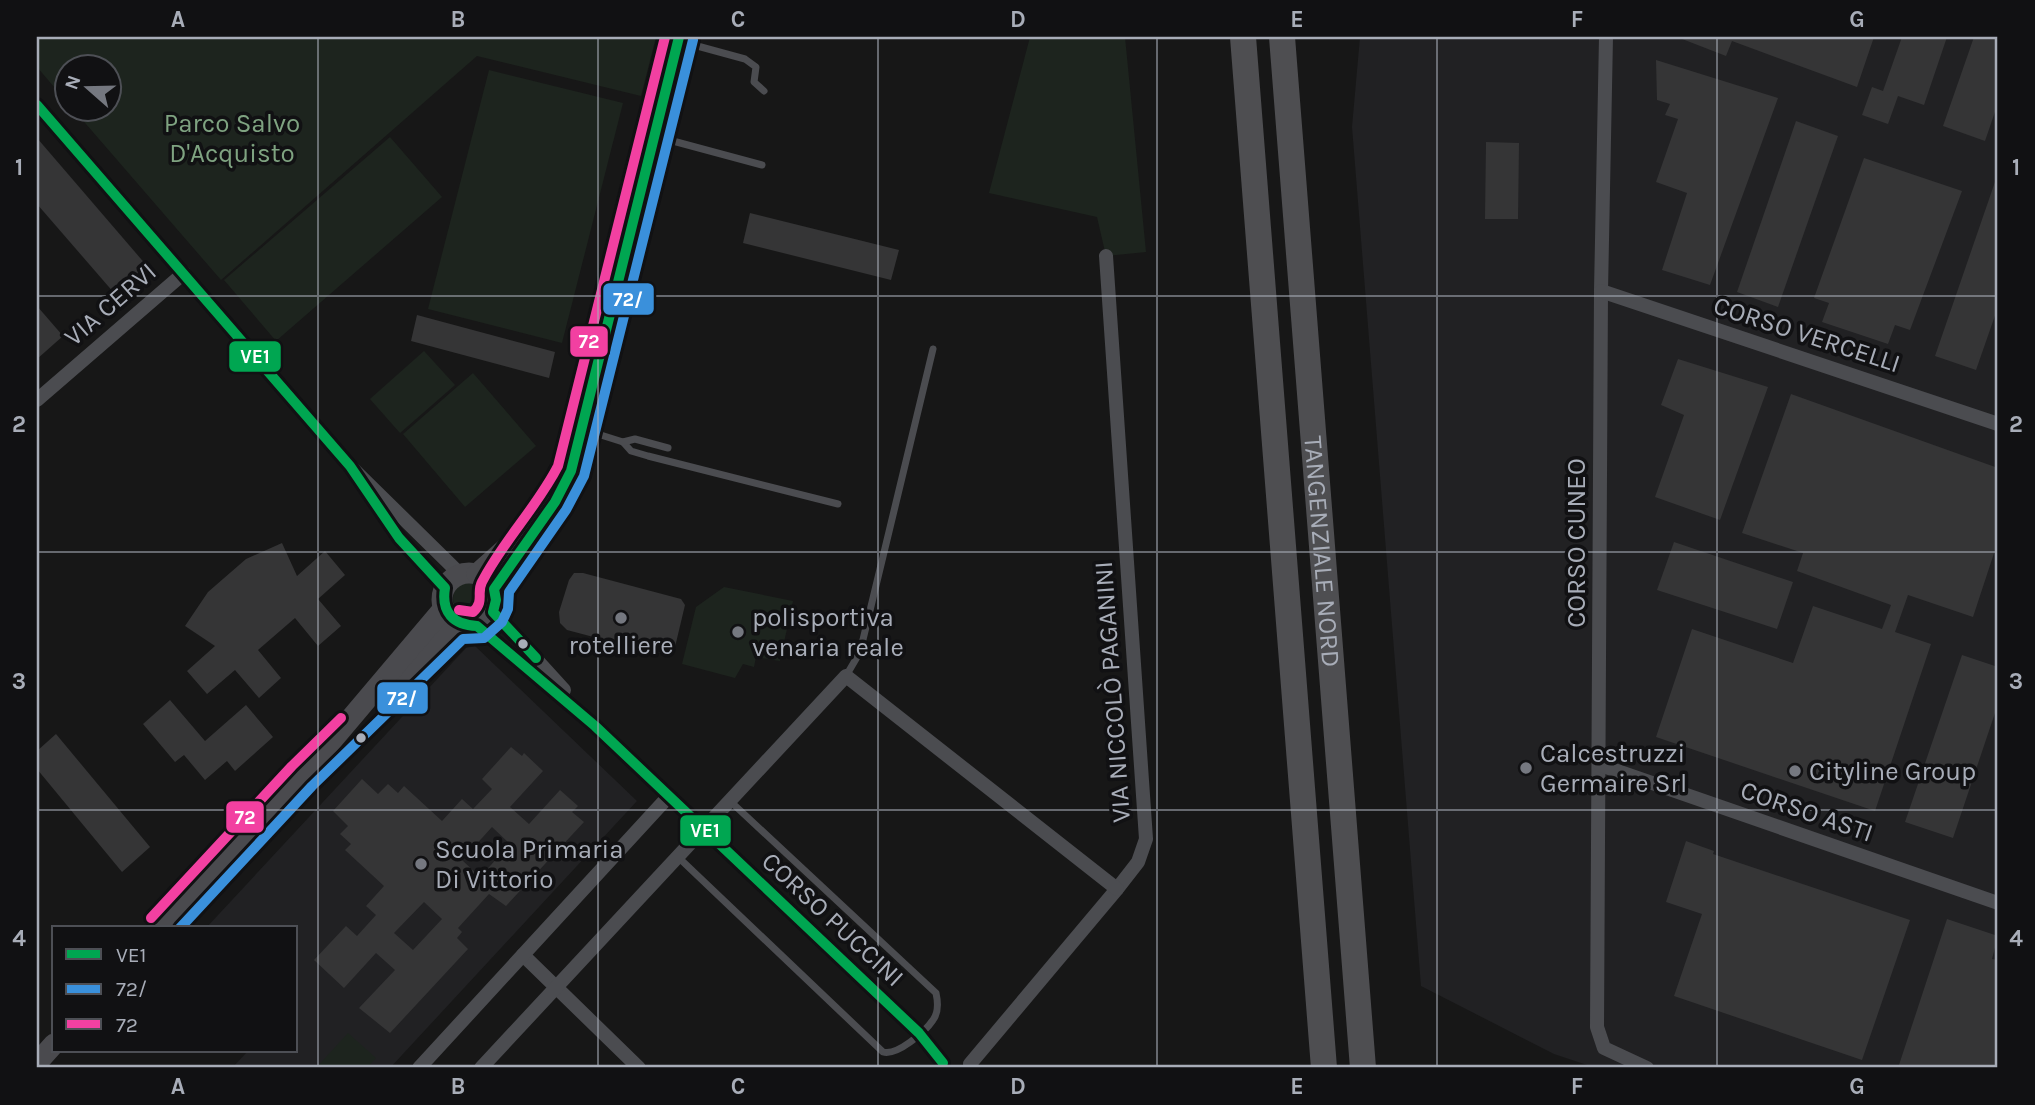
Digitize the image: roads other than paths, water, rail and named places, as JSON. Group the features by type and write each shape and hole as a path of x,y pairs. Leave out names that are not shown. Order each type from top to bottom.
{"highway":[{"name":"TANGENZIALE NORD","path":"1242,37 1324,1068"},
{"name":"TANGENZIALE NORD","path":"1282,37 1363,1068"}],"street":[{"name":"CORSO CUNEO","path":"1606,37 1601,291 1597,1027 1604,1048 1647,1068"},
{"path":"465,601 494,589 564,487 582,428 679,39"},
{"path":"37,106 465,601 595,726"},
{"name":"VIA NICCOLÒ PAGANINI","path":"972,1066 1138,862 1146,839 1106,256"},
{"name":"VIA CERVI","path":"38,396 184,273"},
{"name":"CORSO VERCELLI","path":"1601,291 1998,424"},
{"path":"163,926 465,601 495,555 544,517"},
{"path":"465,601 595,726"},
{"path":"481,1068 846,676 1117,889"},
{"name":"CORSO PUCCINI","path":"595,726 919,1033 941,1066"},
{"name":"CORSO ASTI","path":"1600,765 1998,903"},
{"path":"419,1068 669,796"},
{"path":"523,955 639,1068"},
{"path":"37,1063 52,1046"},
{"path":"941,1066 953,1059 972,1066"}],"lane":[{"path":"679,39 745,60 756,67 754,82 764,91"},
{"path":"654,136 762,165"},
{"path":"846,676 860,652 933,349"},
{"path":"582,428 623,442 631,450 648,457 838,504"},
{"path":"623,442 635,439 668,448"},
{"path":"677,857 883,1052 894,1052 934,1019 938,1005 936,993 730,801"}],"place":[{"name":"rotelliere","path":"621,618"},
{"name":"polisportiva venaria reale","path":"738,632"},
{"name":"Calcestruzzi Germaire Srl","path":"1526,768"},
{"name":"Cityline Group","path":"1795,771"},
{"name":"Scuola Primaria Di Vittorio","path":"421,864"}],"park label":[{"name":"Parco Salvo D'Acquisto","path":"232,138"}]}
